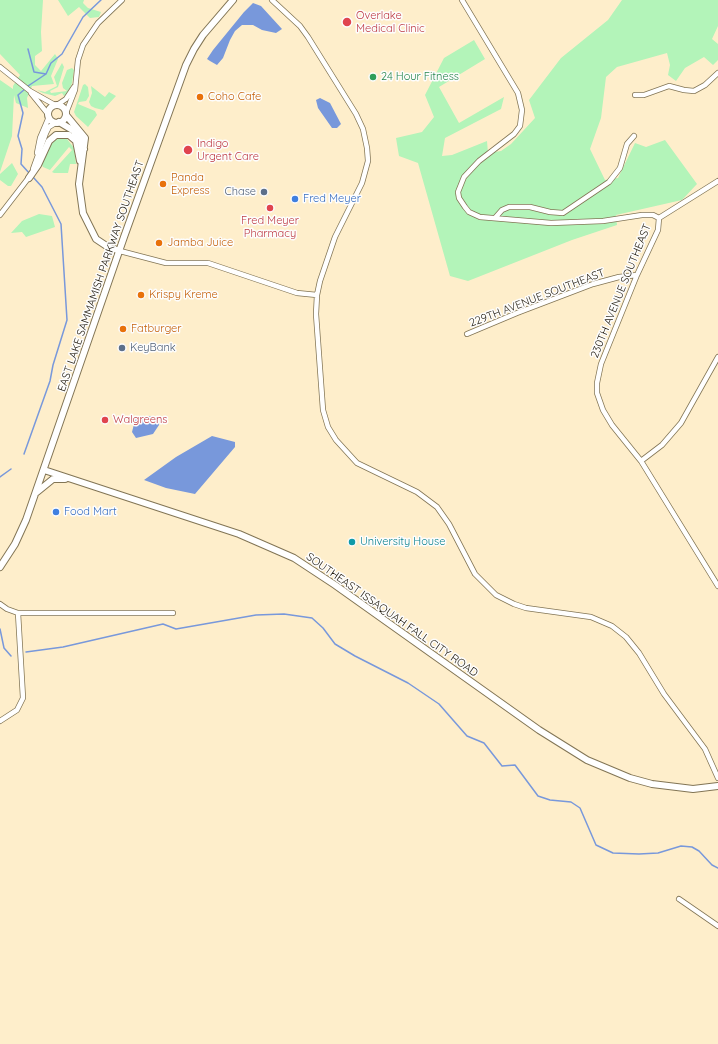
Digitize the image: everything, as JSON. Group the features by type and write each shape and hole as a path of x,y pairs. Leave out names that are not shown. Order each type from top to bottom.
{"main road":[{"name":"EAST LAKE SAMMAMISH PARKWAY SOUTHEAST","path":"0,567 23,528 36,494 177,90 194,49 203,35 233,0"},
{"path":"84,150 74,131 58,122 52,121 49,116 51,107 56,105 63,107 66,114 83,134 85,143 84,150 81,166 80,199 88,225 100,242 120,251"},
{"path":"58,122 66,114"},
{"path":"28,180 49,140 56,135 69,135 76,141 81,166"},
{"name":"SOUTHEAST ISSAQUAH FALL CITY ROAD","path":"44,470 195,518 269,545 294,558 335,585 533,726 587,760 630,778 652,784 693,789 718,786"},
{"path":"36,494 53,479 77,480"}],"street":[{"path":"66,114 74,94 78,60 83,45 98,24 122,0"},
{"path":"272,0 300,26 308,37 356,114 363,130 367,148 367,165 362,184 335,237 320,281 317,295 316,314 323,410 328,427 336,440 357,463 370,471 417,492 434,504 449,524 475,574 496,595 526,608 591,617 605,622 623,635 639,653 664,694 706,749 718,778"},
{"path":"462,0 518,93 522,104 522,118 517,130 510,138 470,169 464,177 458,192 461,202 470,212 480,217 551,223 603,221 642,215 653,215 659,218 718,181"},
{"path":"0,67 30,91 37,98 49,116 40,138 37,160"},
{"path":"635,95 644,95 668,86 694,91 705,85 718,73"},
{"path":"37,98 56,105 66,99 76,84"},
{"path":"34,168 46,133 49,128 58,122"},
{"path":"495,218 502,210 509,207 530,207 550,212 563,213 609,182 620,168 627,144 634,136"},
{"path":"0,215 28,180"},
{"name":"230TH AVENUE SOUTHEAST","path":"641,461 612,425 603,410 597,383 601,364 637,275 658,230 659,218"},
{"path":"120,251 166,263 208,263 297,293 317,295"},
{"name":"229TH AVENUE SOUTHEAST","path":"467,334 592,284 619,277 637,275"},
{"path":"718,357 681,423 662,445 641,461 718,586"},
{"path":"0,604 11,611 18,613 173,613"},
{"path":"0,721 15,711 22,701 23,693 18,613"},
{"path":"679,899 718,926"}],"green space":[{"path":"0,0 43,0 41,32 42,51 35,56 35,65 41,71 55,54 58,59 51,76 54,84 32,86 27,98 28,108 16,103 14,95 12,136 0,172 0,80 13,89 13,86 20,75 0,54"},
{"path":"58,0 84,0 83,3 88,8 101,12 99,17 90,18 79,7 68,16"},
{"path":"622,0 718,0 718,26 712,39 718,44 718,60 713,65 704,57 685,68 676,81 668,75 670,65 667,53 617,67 606,77 601,118 590,149 605,180 618,178 635,143 646,147 665,140 697,184 682,200 616,215 617,225 572,240 468,281 450,276 418,163 399,156 396,138 422,132 434,117 425,95 444,58 474,40 485,59 439,87 459,123 504,97 501,109 445,138 442,156 452,155 487,141 488,153 501,151 511,144 535,118 529,100 561,58 608,20"},
{"path":"62,63 64,67 58,87 50,91 51,93 67,91 63,88 62,83 67,70 72,68 74,70 72,83 68,93 64,96 62,93 55,96 37,90 45,92 57,86 54,77"},
{"path":"85,84 88,87 89,96 86,101 79,102 78,104 95,111 97,115 88,127 76,116 74,112 83,85"},
{"path":"91,86 105,97 109,92 116,96 103,110 95,108 91,106 89,102 92,93"},
{"path":"62,138 67,139 74,148 76,164 70,164 68,173 54,173 52,172 72,150 69,147 50,170 43,167 41,163 48,146 55,140"},
{"path":"12,163 18,174 11,186 8,186 0,180 0,174"},
{"path":"39,214 52,216 55,227 26,237 22,232 11,233 22,221"}],"water":[{"path":"253,3 261,6 282,29 276,33 262,30 253,25 242,25 235,31 223,58 217,65 207,59 244,12"},
{"path":"320,98 330,103 341,124 337,128 332,128 318,108 316,100"},
{"path":"151,416 159,419 159,425 153,434 136,438 132,432 135,420 138,417"},
{"path":"212,436 235,442 235,447 195,494 166,488 144,480 176,457"}],"waterway":[{"path":"28,86 46,74 51,63 62,54 83,17 101,0"},
{"path":"28,49 34,72 46,74"},
{"path":"25,89 18,95 23,113 18,136 22,149 21,164 30,174"},
{"path":"24,454 50,381 53,365 67,320 61,224 42,187 33,177"},
{"path":"0,477 11,469"},
{"path":"26,652 63,647 163,624 176,629 256,615 284,614 312,618 323,628 335,644 408,683 439,704 467,736 484,743 502,766 515,765 538,796 550,800 571,802 580,808 596,845 613,853 639,854 658,853 681,846 692,847 699,851 712,865 718,868"},
{"path":"0,629 4,648 11,656"}],"place":[{"name":"Overlake Medical Clinic","path":"347,22"},
{"name":"24 Hour Fitness","path":"373,77"},
{"name":"Coho Cafe","path":"200,97"},
{"name":"Indigo Urgent Care","path":"188,150"},
{"name":"Panda Express","path":"163,184"},
{"name":"Chase","path":"264,192"},
{"name":"Fred Meyer","path":"295,199"},
{"name":"Fred Meyer Pharmacy","path":"270,208"},
{"name":"Jamba Juice","path":"159,243"},
{"name":"Krispy Kreme","path":"141,295"},
{"name":"Fatburger","path":"123,329"},
{"name":"KeyBank","path":"122,348"},
{"name":"Walgreens","path":"105,420"},
{"name":"Food Mart","path":"56,512"},
{"name":"University House","path":"352,542"}]}
